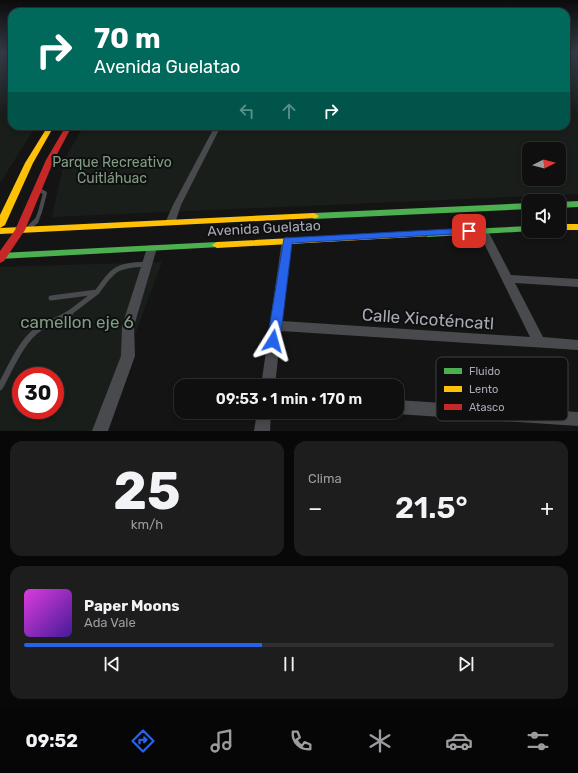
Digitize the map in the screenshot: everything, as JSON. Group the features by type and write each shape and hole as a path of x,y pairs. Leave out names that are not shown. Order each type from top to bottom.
{"main road":[{"path":"0,225 33,157 49,130"},
{"path":"1,257 20,230 50,160 67,130"},
{"path":"0,200 17,189"},
{"path":"566,205 578,204"},
{"name":"Avenida Guelatao","path":"0,231 522,206"},
{"path":"415,212 410,222 414,228 425,233"},
{"path":"378,214 394,223 388,235"},
{"path":"566,227 578,227"},
{"name":"Avenida Guelatao","path":"1,257 287,240 522,229"}],"street":[{"path":"170,223 177,205 216,130"},
{"path":"483,231 538,343"},
{"path":"269,379 287,240"},
{"path":"100,431 128,356 128,326 152,248"},
{"path":"506,279 578,283"},
{"name":"Calle Xicoténcatl","path":"275,326 578,345"},
{"path":"404,407 436,410"},
{"path":"568,418 578,419"},
{"path":"262,431 263,419"}],"lane":[{"path":"0,387 29,337 40,328 67,316 98,292 115,268 122,265 147,264"},
{"path":"51,298 98,292"}],"green space":[{"path":"0,73 8,73 8,130 34,130 0,183"},
{"name":"Parque Recreativo Cuitláhuac","path":"570,73 578,73 578,194 522,194 522,196 52,217 65,158 82,130 570,130"},
{"name":"camellon eje 6","path":"162,262 99,431 0,431 0,267"}],"traffic: fast":[{"path":"566,205 578,204"},
{"path":"314,216 522,206"},
{"path":"428,234 522,229"},
{"path":"0,256 217,245"}],"traffic: slow":[{"path":"0,225 29,163 49,130"},
{"path":"0,231 314,216"},
{"path":"566,227 578,227"},
{"path":"217,245 428,234"}],"traffic: jam":[{"path":"0,259 20,230 50,160 67,130"}],"route":[{"path":"273,341 287,240 469,231"}]}
